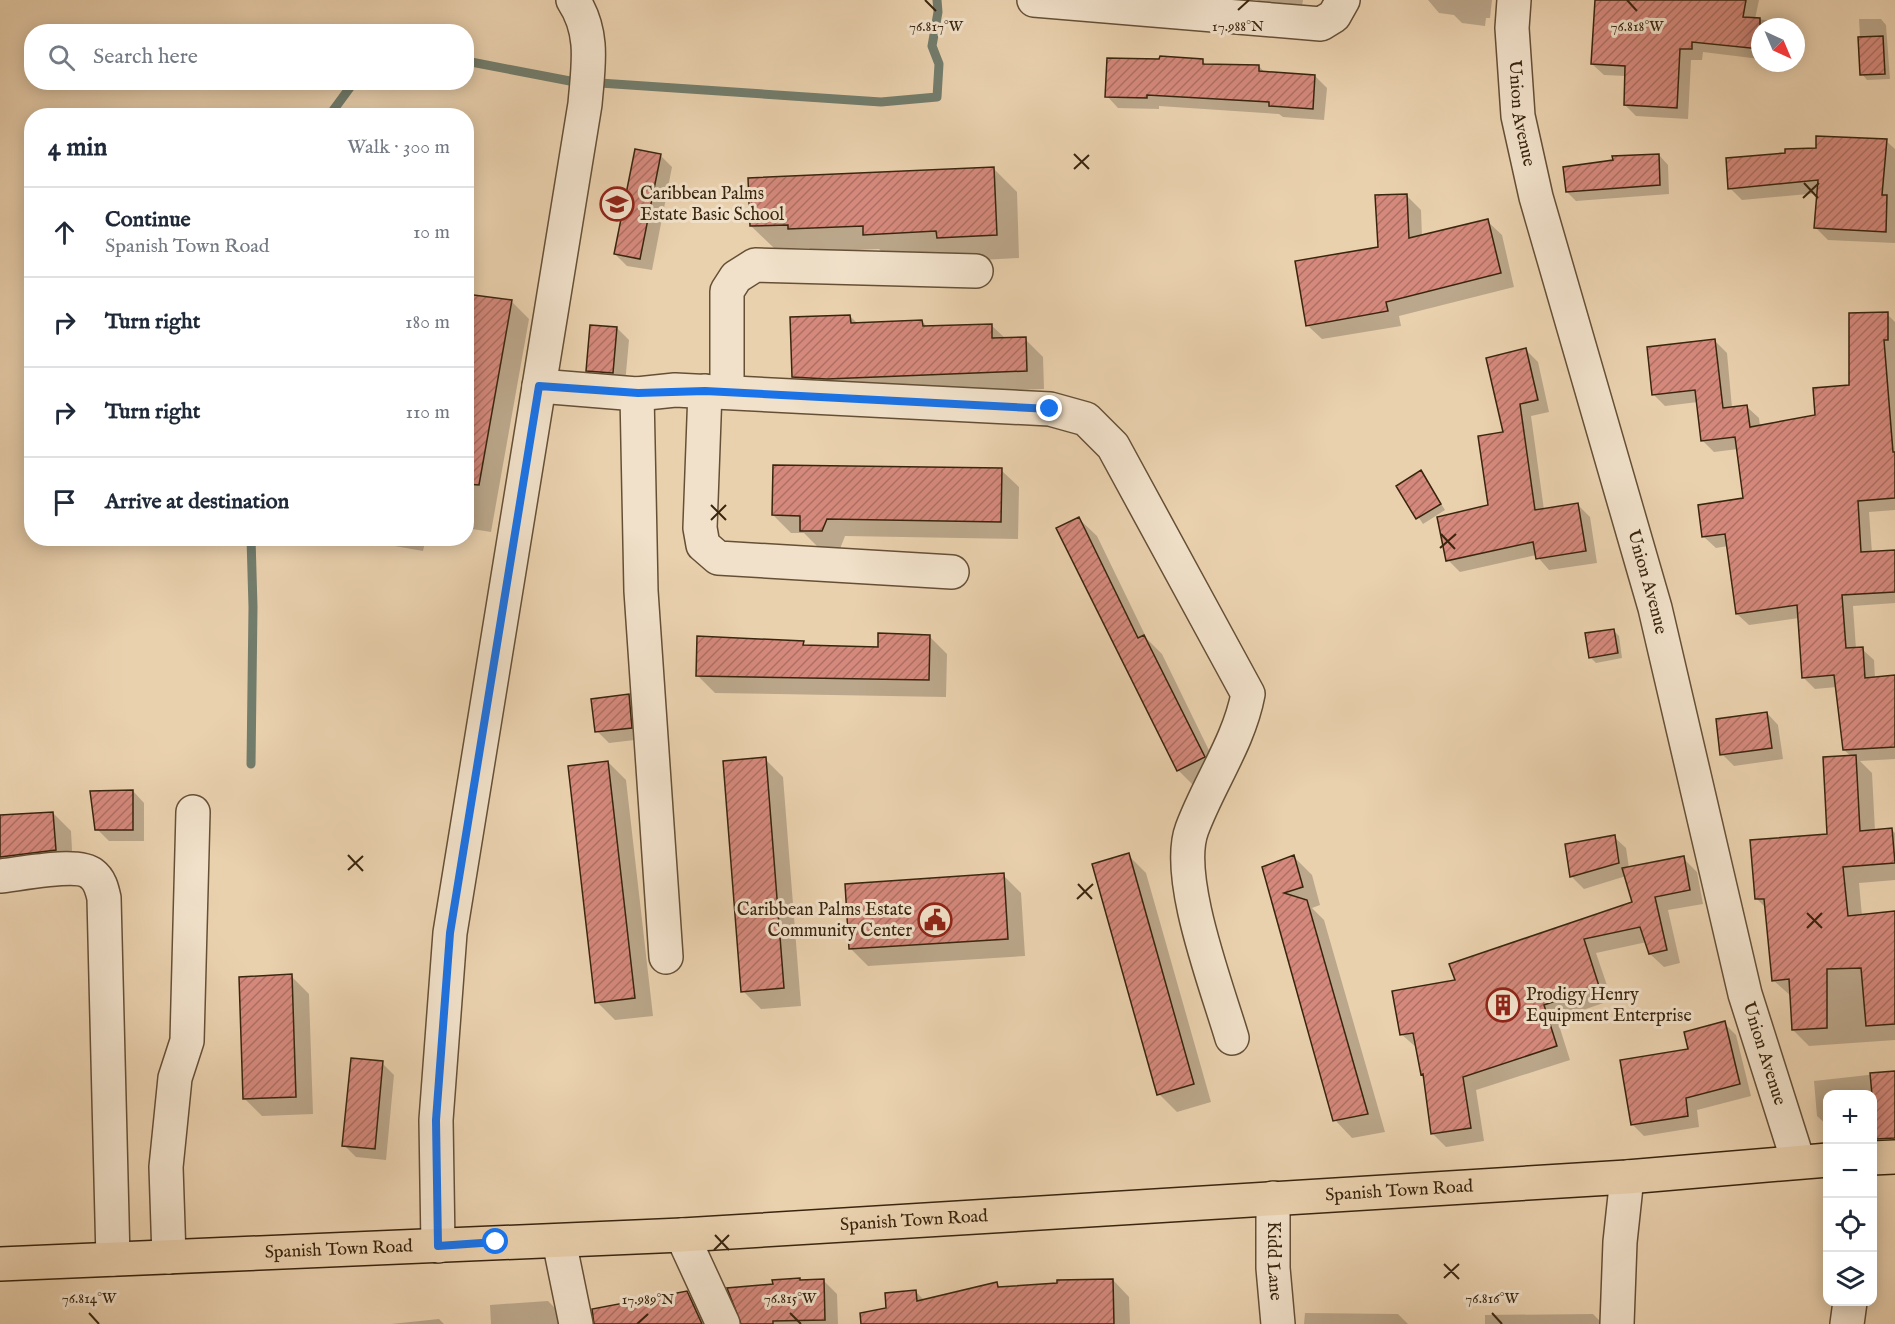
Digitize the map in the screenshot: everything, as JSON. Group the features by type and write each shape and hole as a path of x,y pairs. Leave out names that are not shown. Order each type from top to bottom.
{"main road":[{"path":"1877,1158 1895,1157"},
{"name":"Spanish Town Road","path":"0,1264 682,1235 1627,1177 1813,1161"}],"street":[{"path":"438,1246 436,1120 450,933 585,104 589,53 584,17 573,0"},
{"path":"1034,0 1321,24 1334,16 1343,0"},
{"name":"Union Avenue","path":"1514,0 1512,28 1518,116 1536,197 1655,608 1745,994 1813,1161"},
{"path":"952,572 718,558 703,545 700,528 727,291 736,277 755,265 976,271"},
{"path":"539,386 638,393 716,392 1050,409 1086,419 1113,446 1248,694 1243,721 1191,831 1185,858 1190,895 1232,1038"},
{"path":"638,393 640,591 666,957"},
{"path":"169,1257 166,1167 175,1078 187,1041 193,812"},
{"path":"0,876 76,868 91,872 100,884 104,898 113,1259"},
{"path":"1617,1324 1620,1242 1627,1177"},
{"name":"Kidd Lane","path":"1273,1198 1273,1269 1278,1324"},
{"path":"682,1235 723,1324"},
{"path":"559,1241 576,1324"},
{"path":"1848,1324 1850,1306"}],"building":[{"path":"1595,0 1746,0 1743,17 1760,18 1751,18 1751,48 1692,42 1692,49 1680,49 1677,108 1624,105 1625,66 1591,64"},
{"path":"1883,36 1885,74 1860,75 1858,37"},
{"path":"1160,56 1203,59 1203,64 1259,65 1259,71 1315,75 1313,109 1269,106 1269,102 1147,95 1147,98 1105,97 1107,58 1159,59"},
{"path":"1816,136 1887,139 1882,195 1887,195 1886,232 1814,228 1818,180 1728,189 1726,158 1785,153 1785,149 1816,148"},
{"path":"635,149 661,154 640,259 614,254"},
{"path":"1659,154 1660,185 1566,192 1563,167 1613,160 1612,156"},
{"path":"994,167 997,235 937,238 936,231 863,235 863,226 788,229 788,225 750,226 748,178"},
{"path":"1407,194 1409,238 1488,219 1501,273 1386,302 1388,311 1306,326 1295,261 1378,247 1375,195"},
{"path":"474,295 512,300 479,485 474,485"},
{"path":"1888,312 1888,340 1884,340 1893,452 1895,452 1895,498 1858,501 1861,552 1895,550 1895,592 1842,595 1846,648 1863,647 1865,678 1895,675 1895,747 1843,750 1834,675 1802,678 1797,605 1736,614 1725,534 1702,537 1698,505 1743,498 1735,437 1701,441 1695,390 1652,395 1647,347 1715,339 1723,408 1747,405 1750,427 1815,415 1813,388 1849,385 1849,313"},
{"path":"850,315 851,323 922,320 923,326 992,324 992,338 1026,337 1027,371 827,379 792,377 790,317"},
{"path":"590,325 617,327 613,373 586,371"},
{"path":"1526,348 1538,400 1520,404 1535,510 1578,503 1586,551 1536,559 1533,542 1446,561 1437,517 1488,505 1478,436 1503,432 1486,358"},
{"path":"773,465 1002,468 1001,522 827,519 822,531 800,531 800,516 772,515"},
{"path":"1421,470 1441,504 1416,519 1396,486"},
{"path":"1079,517 1138,638 1144,635 1205,757 1177,771 1056,528"},
{"path":"1614,629 1618,653 1589,658 1585,633"},
{"path":"878,633 930,635 929,680 696,676 697,636 804,641 803,645 878,647"},
{"path":"629,694 632,728 595,732 591,699"},
{"path":"1767,712 1772,748 1720,755 1716,719"},
{"path":"1856,755 1860,831 1892,828 1895,863 1843,867 1848,916 1895,911 1895,1024 1866,1026 1861,968 1827,969 1827,1028 1792,1030 1789,979 1772,981 1764,899 1755,899 1750,840 1827,834 1823,757"},
{"path":"766,757 784,988 741,992 723,761"},
{"path":"608,761 635,998 595,1003 568,766"},
{"path":"133,790 133,830 95,830 90,791"},
{"path":"53,812 56,850 0,857 0,815"},
{"path":"1615,835 1619,863 1570,877 1565,844"},
{"path":"1129,853 1194,1084 1157,1095 1092,864"},
{"path":"1294,855 1303,887 1284,893 1307,900 1368,1114 1333,1121 1262,867"},
{"path":"1684,856 1690,890 1655,897 1667,950 1649,954 1640,927 1584,939 1599,986 1544,1005 1557,1046 1463,1077 1471,1128 1431,1134 1423,1074 1421,1075 1413,1033 1400,1035 1392,991 1455,980 1449,964 1632,902 1622,868"},
{"path":"1004,873 1008,939 849,949 845,884"},
{"path":"292,974 296,1097 243,1099 239,977"},
{"path":"1725,1021 1740,1084 1686,1098 1688,1116 1631,1125 1620,1060 1688,1049 1684,1032"},
{"path":"351,1058 383,1061 375,1149 342,1146"},
{"path":"1895,1071 1895,1138 1877,1139 1877,1090 1872,1090 1870,1073"},
{"path":"800,1278 800,1280 824,1279 825,1320 741,1324 727,1288 773,1284 772,1280"},
{"path":"1113,1279 1114,1324 861,1324 860,1313 886,1308 885,1293 916,1290 917,1301 997,1282 998,1287 1057,1283 1057,1280"},
{"path":"687,1291 702,1324 594,1324 592,1309"}],"waterway":[{"path":"474,63 570,81 881,102 937,97 939,64 932,46 938,12 937,0"},
{"path":"335,108 348,90"},
{"path":"251,546 253,607 251,764"}],"place":[{"name":"Caribbean Palms Estate Basic School","path":"617,204"},
{"name":"Caribbean Palms Estate Community Center","path":"935,920"},
{"name":"Prodigy Henry Equipment Enterprise","path":"1503,1005"}],"route":[{"path":"496,1242 438,1246 436,1120 450,933 539,386 638,393 675,390 705,391 1050,409"}]}
